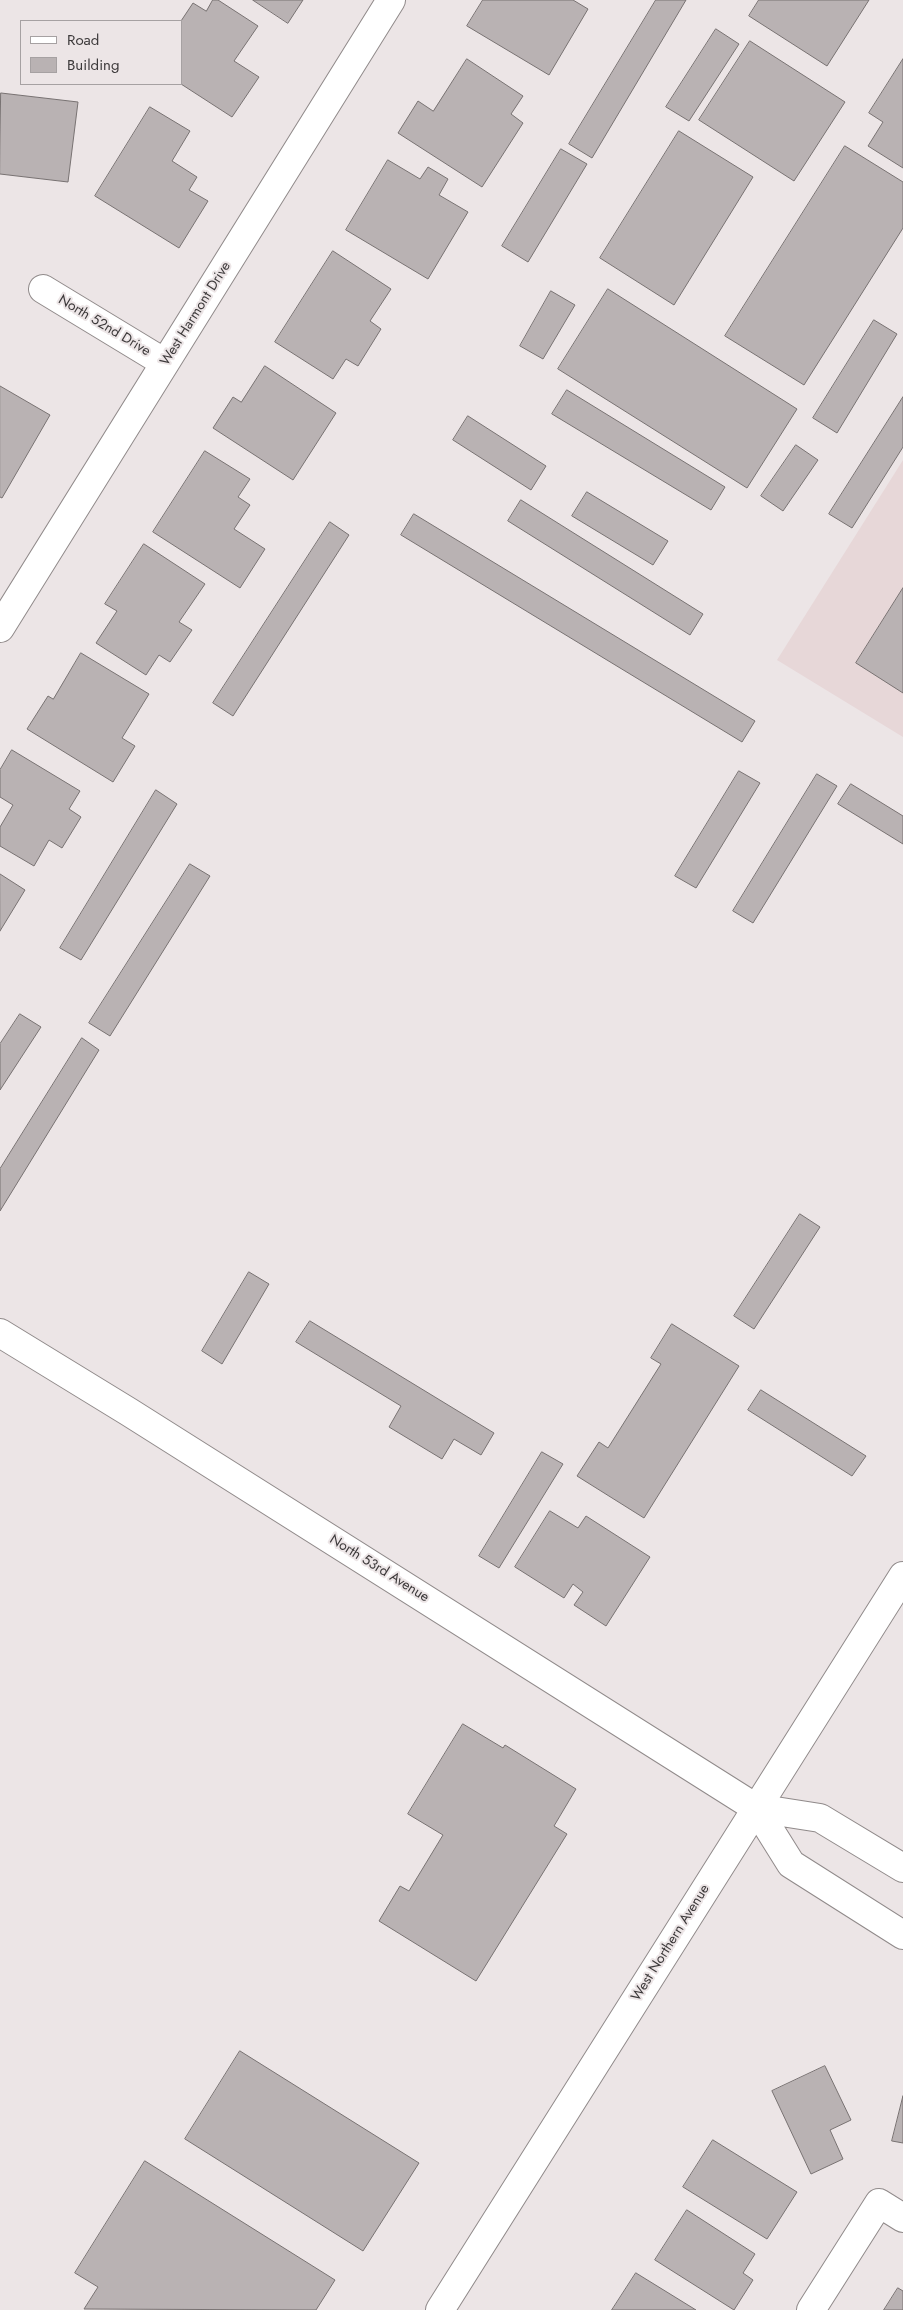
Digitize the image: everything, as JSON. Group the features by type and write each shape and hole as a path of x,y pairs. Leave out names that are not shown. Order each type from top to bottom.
{"street":[{"name":"West Harmont Drive","path":"0,628 392,0"},
{"name":"North 52nd Drive","path":"43,289 165,363"},
{"name":"North 53rd Avenue","path":"0,1333 129,1412 756,1808 820,1818 903,1868"},
{"name":"West Northern Avenue","path":"440,2310 903,1576"},
{"name":"North 53rd Avenue","path":"756,1808 791,1864 903,1935"},
{"path":"811,2310 879,2203 903,2218"}],"shaded area":[{"path":"903,460 903,737 777,660"}],"building":[{"path":"213,0 218,0 258,26 234,61 259,77 232,117 182,85 182,20 193,3 206,11"},
{"path":"253,0 303,0 288,23"},
{"path":"483,0 573,0 588,9 549,75 467,26"},
{"path":"656,0 686,0 592,158 569,144"},
{"path":"759,0 869,0 827,66 749,16"},
{"path":"716,29 739,44 689,121 666,107"},
{"path":"750,41 845,102 794,181 699,120"},
{"path":"467,59 523,96 511,114 523,123 482,187 398,133 418,101 433,111"},
{"path":"903,59 903,168 868,146 883,122 869,113"},
{"path":"1,93 78,102 68,182 0,174"},
{"path":"150,107 190,131 172,161 197,177 189,190 208,201 179,248 95,196"},
{"path":"679,131 753,177 674,305 600,258"},
{"path":"845,146 903,182 903,228 804,385 725,336"},
{"path":"561,149 587,164 528,262 502,246"},
{"path":"388,160 420,179 428,167 448,179 439,195 468,212 428,279 346,230"},
{"path":"333,251 391,289 370,321 381,329 358,366 346,359 333,379 275,342"},
{"path":"608,289 797,409 747,488 558,369"},
{"path":"551,291 575,305 543,359 520,346"},
{"path":"874,320 897,334 837,433 813,418"},
{"path":"265,366 336,413 293,480 213,428 233,397 241,402"},
{"path":"0,386 50,415 2,498 0,497"},
{"path":"567,390 725,487 711,510 552,414"},
{"path":"903,397 903,447 852,528 829,514"},
{"path":"468,416 546,466 531,490 453,440"},
{"path":"796,445 818,460 783,511 761,496"},
{"path":"205,451 250,479 238,497 250,505 234,529 265,549 240,588 153,532"},
{"path":"587,492 668,541 653,565 572,516"},
{"path":"521,500 703,614 690,635 508,521"},
{"path":"414,514 755,721 742,742 401,535"},
{"path":"330,522 349,535 233,716 213,703"},
{"path":"144,544 205,584 179,622 192,630 170,662 159,655 146,675 96,643 117,611 105,604"},
{"path":"903,588 903,693 856,663"},
{"path":"81,653 149,694 122,738 135,746 113,782 27,729 48,696 53,699"},
{"path":"12,750 80,791 69,809 81,817 62,848 49,840 34,866 0,846 0,827 13,805 0,797 0,770"},
{"path":"739,771 760,783 696,888 675,876"},
{"path":"817,774 837,786 753,923 733,911"},
{"path":"851,784 903,816 903,844 838,804"},
{"path":"156,790 177,804 81,960 60,948"},
{"path":"190,864 210,876 110,1036 89,1023"},
{"path":"0,874 25,890 0,931"},
{"path":"20,1014 41,1027 0,1090 0,1044"},
{"path":"82,1038 99,1050 0,1211 0,1169"},
{"path":"800,1214 820,1227 754,1329 734,1316"},
{"path":"249,1272 269,1284 222,1364 202,1351"},
{"path":"310,1321 494,1433 481,1455 454,1439 442,1459 389,1427 401,1406 296,1342"},
{"path":"672,1324 739,1366 644,1518 577,1476 599,1442 608,1448 661,1364 651,1358"},
{"path":"761,1390 866,1456 852,1476 748,1410"},
{"path":"542,1452 563,1464 499,1568 479,1556"},
{"path":"550,1511 578,1528 586,1516 650,1557 606,1626 574,1605 583,1592 573,1584 564,1598 515,1567"},
{"path":"463,1724 503,1748 505,1745 576,1789 554,1826 567,1834 476,1981 379,1921 400,1886 409,1891 443,1835 408,1814"},
{"path":"240,2051 419,2163 363,2251 185,2139"},
{"path":"825,2066 851,2120 830,2130 843,2159 811,2174 772,2091"},
{"path":"903,2096 903,2143 892,2141"},
{"path":"713,2140 797,2192 767,2239 683,2187"},
{"path":"145,2161 335,2280 316,2310 84,2309 98,2287 75,2273"},
{"path":"687,2210 755,2254 743,2273 753,2280 734,2310 655,2260"},
{"path":"636,2273 696,2310 612,2310"},
{"path":"898,2288 903,2291 903,2310 884,2310"}]}
